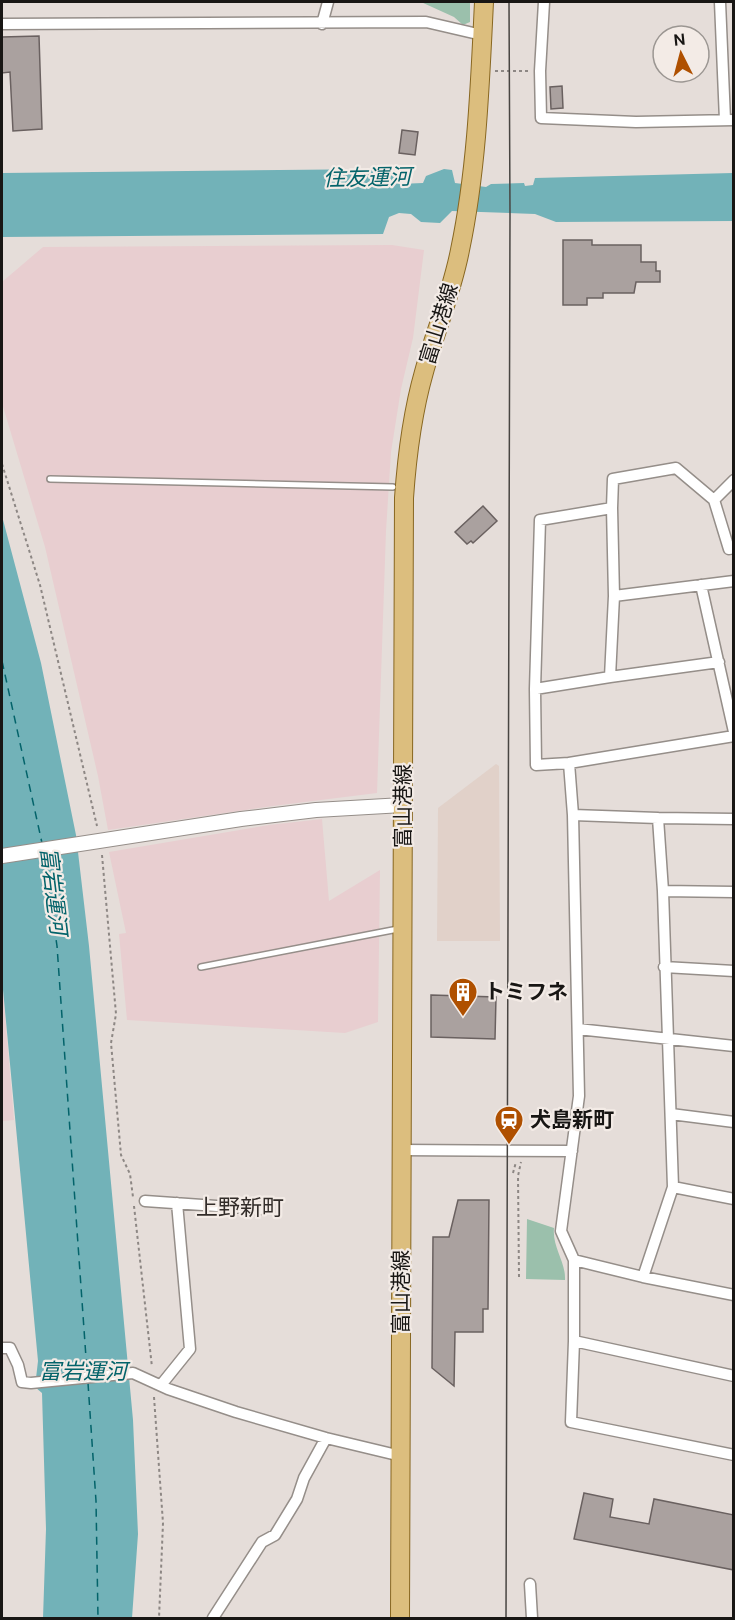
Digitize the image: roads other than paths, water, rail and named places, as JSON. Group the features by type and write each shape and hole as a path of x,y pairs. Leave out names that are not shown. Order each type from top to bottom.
{"main road":[{"name":"富山港線","path":"400,1618 404,498 412,417 454,274 465,221 472,169 484,2"}],"street":[{"path":"322,24 328,2"},
{"path":"544,2 540,71 541,118 636,122 729,120 720,2"},
{"path":"2,24 426,22 482,34"},
{"path":"610,677 614,596 613,479 676,468 714,500 729,549 734,548"},
{"path":"714,500 734,480"},
{"path":"612,507 540,520 535,689 536,765 569,764 734,734 701,585"},
{"path":"614,596 734,581"},
{"path":"535,689 719,662"},
{"path":"569,764 573,815 579,1096 561,1231 574,1260 571,1422 734,1455"},
{"path":"2,856 316,810 403,805"},
{"path":"573,815 734,819"},
{"path":"644,1278 673,1186 663,891 658,818"},
{"path":"663,891 734,892"},
{"path":"664,967 734,971"},
{"path":"578,1029 734,1046"},
{"path":"670,1114 734,1122"},
{"path":"402,1150 572,1151"},
{"path":"673,1186 734,1199"},
{"path":"145,1201 260,1209"},
{"path":"157,1384 190,1349 177,1203"},
{"path":"574,1260 644,1278 734,1295"},
{"path":"574,1341 734,1376"},
{"path":"2,1348 10,1348 18,1365 22,1382 133,1373 236,1412 326,1438 401,1456"},
{"path":"213,1618 262,1542 275,1535 297,1499 304,1478 326,1438"},
{"path":"530,1584 532,1618"}],"lane":[{"path":"50,479 393,487"},
{"path":"201,967 403,929"}],"water":[{"name":"住友運河","path":"383,169 395,172 399,184 423,183 426,176 444,169 452,170 455,183 486,187 491,184 533,185 535,178 733,173 733,221 556,222 535,214 452,211 440,223 421,222 411,214 399,213 389,217 383,234 2,237 2,173"},
{"name":"富岩運河","path":"2,516 41,663 76,835 89,946 133,1420 138,1534 132,1618 43,1618 46,1529 42,1393 35,1387 38,1361 2,979"}],"tram line":[{"path":"506,1618 509,2"}],"place":[{"name":"トミフネ","path":"463,1018"},
{"name":"犬島新町","path":"509,1146"}],"district":[{"name":"上野新町","path":"240,1207"}]}
